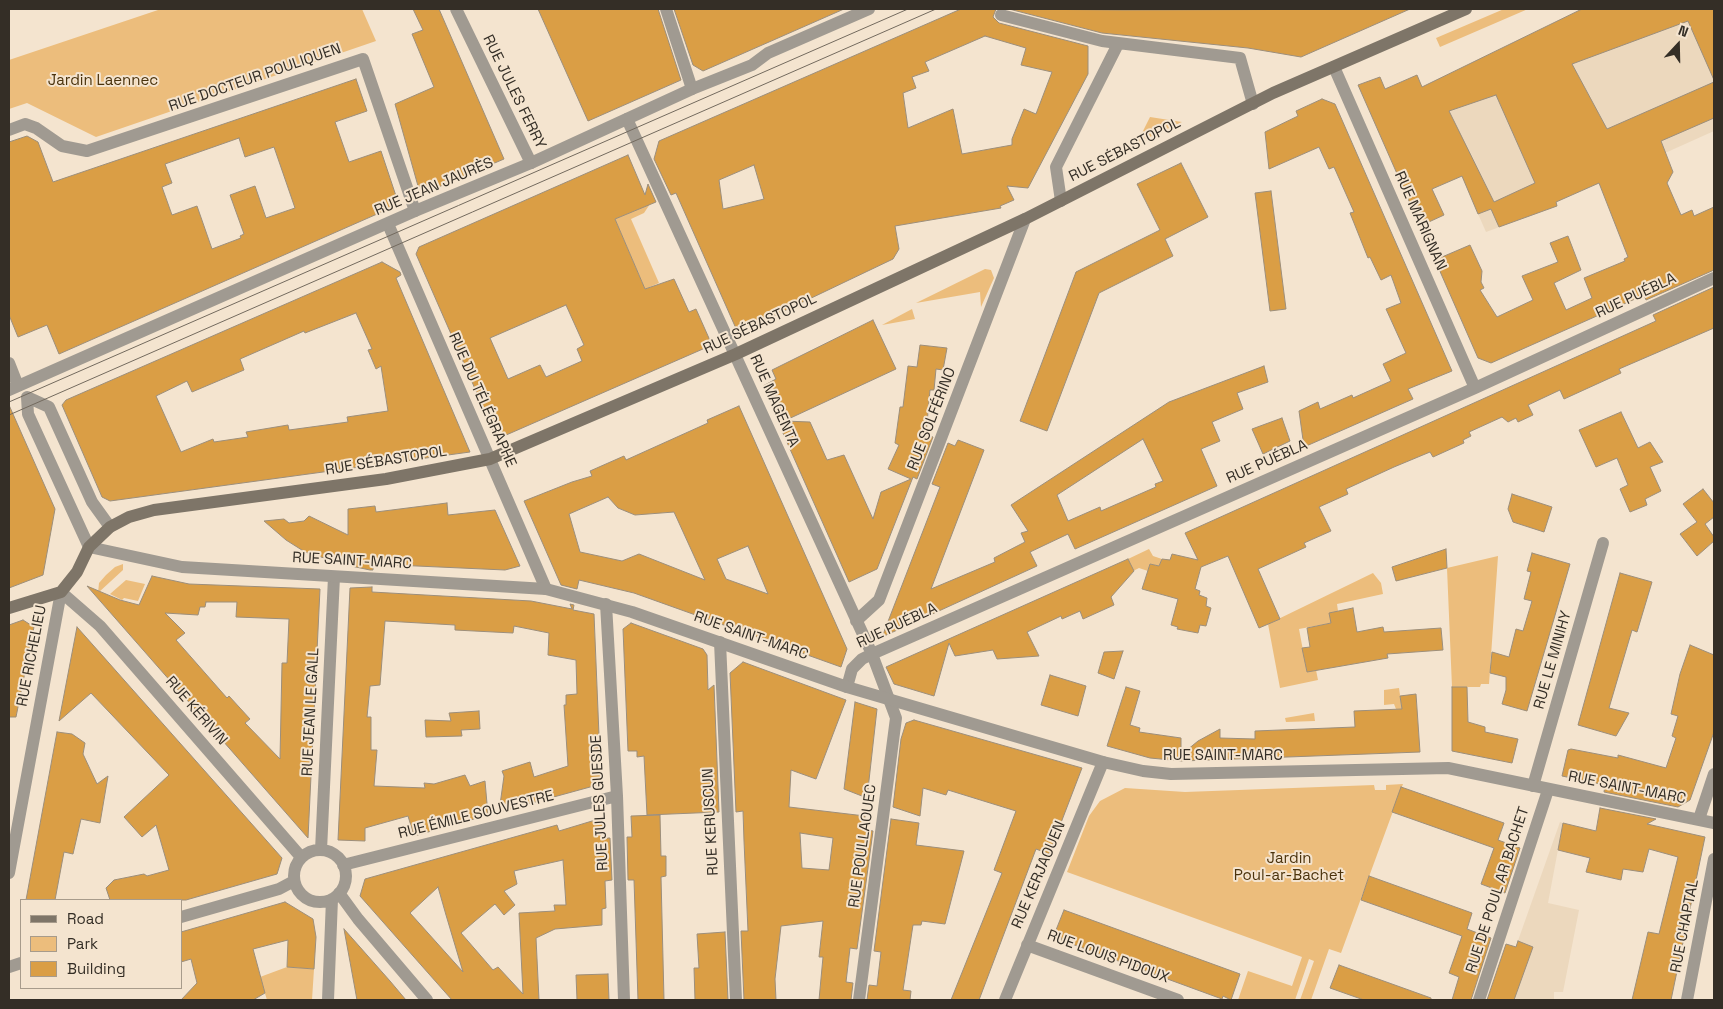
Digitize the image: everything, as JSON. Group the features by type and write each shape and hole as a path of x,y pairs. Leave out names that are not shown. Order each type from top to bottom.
{"main road":[{"name":"RUE SÉBASTOPOL","path":"61,592 77,572 89,547 110,526 129,517 154,510 386,479 490,459 736,354 1025,219 1253,104 1466,9"},
{"path":"9,608 61,592"}],"street":[{"name":"RUE JULES FERRY","path":"456,9 531,163"},
{"path":"666,9 692,89"},
{"name":"RUE JEAN JAURÈS","path":"13,388 415,211 531,163 692,89 752,65 768,53 869,9"},
{"path":"1000,16 1085,38 1118,44 1240,58 1253,104"},
{"path":"1061,201 1056,166 1118,44"},
{"name":"RUE DOCTEUR POULIQUEN","path":"9,130 25,124 36,128 62,146 87,151 363,59 415,211"},
{"name":"RUE MARIGNAN","path":"1334,67 1475,388"},
{"name":"RUE MAGENTA","path":"627,119 872,654 888,698"},
{"name":"RUE SOLFÉRINO","path":"856,621 879,600 1025,219"},
{"name":"RUE DU TÉLÉGRAPHE","path":"388,224 546,589"},
{"name":"RUE PUÉBLA","path":"847,686 852,669 862,659 872,654 1475,388 1714,278"},
{"path":"9,363 13,388 49,407 92,502 110,526"},
{"path":"27,396 29,418 89,547"},
{"name":"RUE LE MINIHY","path":"1533,786 1603,542"},
{"name":"RUE SAINT-MARC","path":"89,547 182,567 546,589 606,604 847,686 1103,762 1171,774 1448,768 1714,823"},
{"name":"RUE JEAN LE GALL","path":"321,850 334,576"},
{"name":"RUE KÉRIVIN","path":"61,592 100,626 301,857"},
{"name":"RUE RICHELIEU","path":"9,873 61,592"},
{"name":"RUE JULES GUESDE","path":"606,604 617,796 624,1000"},
{"name":"RUE KERUSCUN","path":"720,642 736,1000"},
{"name":"RUE POULLAOUEC","path":"858,1000 896,718 888,698"},
{"name":"RUE KERJAOUEN","path":"1005,1000 1103,762"},
{"path":"1699,819 1714,774"},
{"name":"RUE DE POUL AR BACHET","path":"1479,1000 1548,790"},
{"name":"RUE ÉMILE SOUVESTRE","path":"343,865 617,796"},
{"path":"328,1000 336,896 346,880 343,865 338,857 321,850 310,852 301,857 293,873 297,890 309,900 325,902 336,896"},
{"name":"RUE CHAPTAL","path":"1687,1000 1714,859"},
{"path":"182,917 279,889 294,881"},
{"path":"336,896 427,1000"},
{"name":"RUE LOUIS PIDOUX","path":"1027,945 1178,1000"}],"shaded area":[{"path":"1582,9 1714,9 1714,131 1556,202 1557,206 1486,232 1422,87"},
{"path":"1560,822 1563,823 1548,903 1579,910 1563,992 1554,992 1554,1000 1497,1000"}],"green space":[{"name":"Jardin Laennec","path":"161,9 362,9 376,41 96,137 27,103 9,109 9,60"},
{"path":"1504,9 1528,9 1440,47 1436,38"},
{"path":"1150,117 1182,122 1137,143"},
{"path":"650,204 644,213 631,219 659,283 645,289 615,219"},
{"path":"985,269 991,270 994,278 981,307 980,292 916,303"},
{"path":"912,309 915,319 882,325"},
{"path":"1149,549 1153,556 1162,559 1159,566 1150,564 1148,571 1139,568 1133,571 1128,559"},
{"path":"1498,556 1489,684 1481,684 1480,687 1452,687 1447,568"},
{"path":"123,564 123,570 98,593 99,583 115,567"},
{"path":"1373,573 1381,583 1383,594 1337,604 1338,611 1331,623 1299,629 1307,672 1316,670 1318,680 1280,688 1268,624"},
{"path":"126,580 145,584 138,601 124,598 122,600 110,594"},
{"path":"1399,688 1402,709 1396,709 1394,704 1384,705 1384,690"},
{"path":"1314,713 1315,721 1286,722 1285,718"},
{"name":"Jardin Poul-ar-Bachet","path":"1403,784 1341,953 1329,949 1311,1000 1300,1000 1314,961 1309,959 1295,1000 1238,1000 1248,971 1292,986 1302,957 1067,872 1089,816 1100,801 1125,788 1185,792 1374,785 1375,790 1386,790 1386,785"},
{"path":"287,967 314,969 312,1000 267,1000 260,977"}],"building":[{"path":"413,9 439,9 504,159 429,191 418,186 395,104 434,87 412,34 423,30"},
{"path":"538,9 658,9 681,80 588,121"},
{"path":"674,9 844,9 703,71 693,65"},
{"path":"961,9 996,9 993,17 999,23 1088,46 1088,74 1028,188 1007,186 1014,200 1000,206 1001,208 895,226 899,249 893,259 738,333 676,193 671,195 654,159 659,141","holes":["985,36 1026,48 1021,65 1052,72 1036,114 1024,109 1012,139 1012,145 962,154 953,109 908,128 903,93 916,88 912,77 929,71 925,62","754,165 764,199 723,209 719,180"]},
{"path":"1009,9 1410,9 1301,57 1248,48 1102,33"},
{"path":"1582,9 1714,9 1714,80 1688,21 1572,64 1607,129 1714,82 1714,118 1661,141 1673,172 1667,183 1681,215 1692,210 1694,216 1714,207 1714,270 1646,300 1644,295 1491,363 1478,358 1435,260 1470,245 1482,271 1481,282 1484,288 1480,290 1497,317 1533,300 1522,276 1558,262 1550,243 1568,236 1581,270 1554,283 1566,310 1592,298 1584,278 1625,261 1624,259 1628,257 1599,183 1556,202 1557,206 1499,227 1491,209 1478,214 1462,176 1432,189 1444,215 1420,226 1358,85 1380,77 1385,89 1417,75 1422,87","holes":["1496,95 1535,183 1494,202 1449,111"]},
{"path":"356,79 367,111 335,122 349,162 381,151 397,199 393,207 59,354 47,325 18,337 9,315 9,142 27,136 38,142 53,182","holes":["239,138 245,157 274,147 295,208 266,218 255,186 230,195 244,234 240,236 241,238 212,249 197,206 172,215 162,187 172,183 165,164"]},
{"path":"1322,99 1335,104 1452,371 1408,389 1413,399 1304,447 1299,411 1318,402 1320,409 1352,395 1353,398 1391,381 1383,364 1406,353 1386,309 1401,303 1391,275 1381,280 1370,257 1368,258 1350,213 1354,212 1334,167 1329,169 1319,147 1269,169 1265,132 1298,116 1296,111"},
{"path":"628,155 645,195 648,184 656,202 615,219 645,289 674,279 689,312 696,309 712,345 497,439 416,254 419,247","holes":["566,305 584,345 577,349 582,361 546,377 540,365 508,379 490,338"]},
{"path":"1181,163 1208,217 1165,239 1173,256 1099,293 1047,431 1020,421 1076,272 1160,230 1137,184"},
{"path":"1271,191 1286,309 1270,311 1255,193"},
{"path":"382,262 400,272 401,275 396,278 470,452 110,501 102,497 62,405 66,400","holes":["356,313 372,349 368,350 376,369 381,366 388,411 347,417 348,422 289,430 288,425 246,432 248,437 214,442 213,439 181,452 156,396 187,381 192,392 244,370 240,359 304,331 305,333"]},
{"path":"1714,287 1714,328 1619,369 1621,373 1564,399 1560,390 1528,405 1533,415 1518,422 1516,418 1508,422 1502,417 1469,432 1471,436 1463,440 1464,443 1433,457 1430,452 1394,467 1346,489 1348,494 1319,507 1331,531 1304,543 1306,547 1258,569 1280,619 1259,628 1228,556 1201,567 1195,589 1200,591 1199,595 1207,598 1206,606 1211,608 1206,626 1200,625 1198,633 1177,629 1178,627 1171,625 1178,599 1142,589 1150,564 1159,566 1162,559 1170,560 1172,554 1198,560 1185,533 1656,321 1653,315"},
{"path":"873,320 896,369 784,421 810,422 827,460 844,455 873,519 881,492 911,479 888,469 899,445 895,443 900,407 903,407 908,366 917,367 920,345 947,348 943,370 936,369 934,390 930,390 926,435 933,437 917,479 913,477 877,569 849,582 782,431 785,429 763,386 776,379 772,370"},
{"path":"1264,366 1268,382 1237,393 1243,409 1212,422 1220,441 1201,449 1217,486 1075,549 1068,534 1030,552 1037,566 882,637 940,487 932,484 948,443 955,446 958,440 984,450 931,589 995,562 994,558 1025,542 1021,533 1028,531 1011,505 1169,402","holes":["1143,439 1163,481 1155,484 1156,487 1101,511 1100,507 1068,521 1057,495"]},
{"path":"9,405 55,509 43,575 9,588"},
{"path":"739,406 847,649 841,667 634,593 579,580 577,589 561,585 524,501 592,476 590,471 624,456 626,460 708,423 707,420","holes":["608,497 618,508 635,515 674,512 705,580 639,554 622,561 580,552 569,514","748,546 768,594 726,579 717,559"]},
{"path":"1621,412 1638,448 1650,442 1663,462 1650,467 1661,491 1645,499 1647,505 1630,512 1620,489 1628,485 1617,458 1596,467 1579,430"},
{"path":"1282,418 1290,441 1263,454 1252,429"},
{"path":"1703,489 1714,503 1714,517 1705,524 1714,537 1714,541 1697,556 1680,534 1697,522 1683,504"},
{"path":"1512,494 1552,507 1544,532 1513,522 1508,509"},
{"path":"447,503 448,515 495,510 520,566 505,570 373,564 373,570 370,570 351,566 351,563 337,562 305,552 286,540 264,521 284,519 289,523 304,521 309,516 348,535 348,509 375,506 376,512"},
{"path":"1446,549 1447,568 1396,581 1392,567"},
{"path":"1532,553 1570,564 1527,711 1502,704 1506,690 1506,677 1490,673 1492,652 1509,657 1516,629 1523,631 1532,601 1524,599 1531,572 1527,571"},
{"path":"1128,559 1134,571 1111,597 1114,605 1083,619 1080,611 1062,619 1061,616 1027,632 1039,656 997,659 993,650 955,656 949,643 934,696 894,684 886,667"},
{"path":"1620,573 1652,582 1637,632 1632,630 1609,708 1629,713 1616,736 1578,725"},
{"path":"152,576 189,584 320,589 308,838 87,586 120,600 139,605","holes":["206,602 237,602 236,617 289,619 287,663 282,663 280,759 245,723 250,719 229,696 227,698 176,640 185,633 165,613 198,615 200,607 205,607"]},
{"path":"372,587 372,592 531,601 572,609 570,604 574,605 573,610 594,614 601,784 499,812 504,776 502,771 530,762 534,777 568,766 564,705 566,705 566,695 577,694 576,660 548,655 549,633 514,626 513,633 455,630 455,625 385,621 380,685 370,686 367,717 371,717 371,750 377,750 374,786 425,788 424,783 434,784 465,775 470,786 485,781 488,815 414,836 408,816 365,828 365,841 338,840 350,588"},
{"path":"1353,608 1357,632 1383,627 1384,632 1441,628 1443,650 1387,654 1388,658 1307,672 1302,648 1310,647 1307,628 1331,623 1329,613"},
{"path":"23,620 34,627 16,717 9,717 9,625"},
{"path":"631,623 703,649 707,655 708,690 714,685 719,812 647,815 644,756 637,757 637,751 628,751 623,629"},
{"path":"77,627 282,858 277,874 186,900 110,899 106,888 114,880 144,874 147,876 169,870 156,825 142,837 124,817 169,775 91,693 59,721"},
{"path":"1690,645 1714,655 1714,732 1690,800 1678,807 1604,792 1605,785 1562,776 1568,750 1571,749 1618,758 1618,755 1666,768 1676,738 1672,736 1678,716 1671,714 1680,674"},
{"path":"1123,651 1114,679 1098,673 1104,652"},
{"path":"743,662 846,700 816,779 791,770 789,807 865,816 864,829 873,831 857,949 850,948 846,982 853,983 851,1000 819,1000 823,957 819,957 823,921 781,926 775,979 776,1000 744,1000 741,931 748,931 743,811 736,812 730,673","holes":["800,833 833,838 829,870 802,868"]},
{"path":"1050,675 1086,686 1078,716 1041,705"},
{"path":"1126,687 1140,691 1130,725 1140,728 1139,732 1181,738 1181,755 1198,741 1220,729 1220,738 1255,739 1255,731 1355,727 1354,711 1402,709 1400,696 1416,694 1420,752 1182,761 1150,758 1107,746"},
{"path":"1452,687 1467,687 1468,722 1485,727 1485,732 1518,739 1512,763 1452,751"},
{"path":"855,702 877,709 867,798 844,789"},
{"path":"479,711 480,729 461,730 462,736 426,737 425,720 451,721 449,713"},
{"path":"914,720 1082,768 1049,854 1036,849 979,1000 951,1000 1002,873 994,870 1016,811 948,790 946,795 923,788 920,816 893,807 901,739 906,723"},
{"path":"57,732 72,734 85,743 83,754 97,784 108,776 100,823 81,819 73,854 64,852 55,899 26,899"},
{"path":"1401,787 1504,823 1498,840 1520,848 1505,893 1481,884 1494,848 1392,812"},
{"path":"1600,808 1656,819 1647,824 1705,837 1671,1000 1632,1000 1648,932 1659,934 1678,857 1649,849 1643,872 1623,869 1621,880 1586,872 1590,858 1558,850 1563,823 1596,831"},
{"path":"660,815 661,856 666,856 666,876 661,877 664,1000 638,1000 634,880 628,880 627,837 632,837 631,816"},
{"path":"602,818 603,838 610,838 612,880 605,881 606,908 602,909 602,925 555,929 536,938 539,1000 452,1000 360,896 365,879 557,825 559,831","holes":["563,860 566,905 554,905 555,911 519,913 523,994 498,967 493,970 461,933 495,904 504,915 515,905 504,891 517,884 514,871","438,887 446,915 463,972 410,913"]},
{"path":"891,819 919,823 916,845 964,851 945,924 922,921 921,925 913,925 903,990 911,991 910,1000 867,1000 869,985 877,986 881,952 874,951"},
{"path":"1369,876 1472,913 1467,929 1491,938 1471,1000 1452,1000 1459,977 1449,973 1462,936 1361,900"},
{"path":"285,902 313,919 316,937 314,969 287,967 288,940 253,949 265,993 253,1000 181,1000 197,983 191,959 182,962 182,932"},
{"path":"1064,910 1240,974 1231,1000 1223,996 1222,999 1061,940 1062,938 1054,935"},
{"path":"344,929 390,981 406,1000 357,1000"},
{"path":"725,932 728,1000 695,1000 694,968 699,968 697,934"},
{"path":"1518,941 1533,947 1514,1000 1487,1000 1506,944 1516,947"},
{"path":"1339,965 1431,998 1431,1000 1364,1000 1330,988"},
{"path":"608,974 609,1000 577,1000 576,975"}],"tram line":[{"path":"9,402 908,9"},
{"path":"9,415 936,9"}]}
